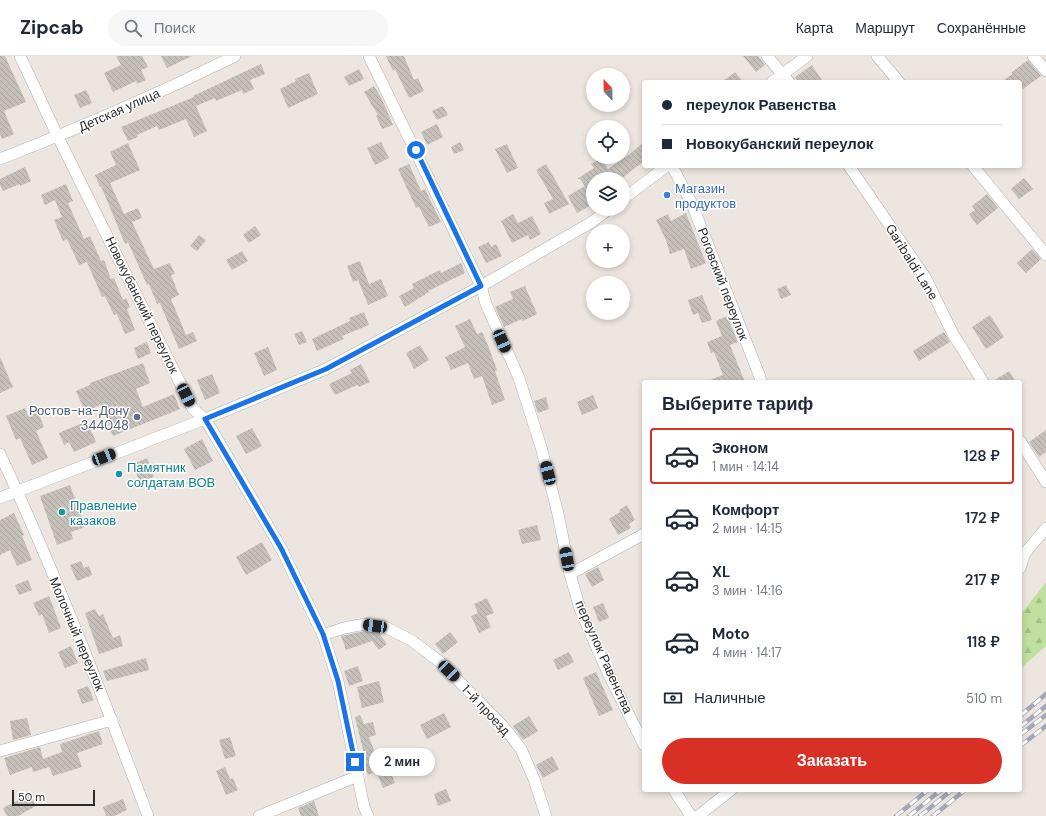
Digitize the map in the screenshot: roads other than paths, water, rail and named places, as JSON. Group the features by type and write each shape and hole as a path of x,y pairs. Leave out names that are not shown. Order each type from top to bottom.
{"street":[{"name":"Новокубанский переулок","path":"20,56 58,137 193,409 205,419 281,548 323,634 338,681 364,807 368,816"},
{"name":"Детская улица","path":"0,159 58,137 190,78 235,56"},
{"name":"переулок Равенства","path":"369,56 481,286 486,304 519,378 541,447 558,514 570,574 580,609 606,671 642,740"},
{"path":"767,56 785,78 807,56"},
{"path":"877,56 897,80"},
{"path":"1033,56 1046,71"},
{"path":"630,194 664,168"},
{"name":"Роговский переулок","path":"673,168 692,204 761,380"},
{"name":"Garibaldi Lane","path":"850,168 924,277 953,334 982,380"},
{"path":"975,168 1046,255"},
{"path":"0,498 17,490 205,419 326,369 481,286 600,216"},
{"path":"1022,444 1046,482"},
{"name":"Молочный переулок","path":"0,454 17,490 93,670 148,816"},
{"path":"1022,560 1024,553 1046,528"},
{"path":"570,574 642,535"},
{"name":"1-й проезд","path":"323,634 365,624 385,627 411,640 440,662 503,726 521,749 534,779 546,816"},
{"path":"0,751 112,720"},
{"path":"258,816 358,776"},
{"path":"675,792 691,816"},
{"path":"698,816 728,792"}],"railway":[{"path":"1022,714 1046,694"},
{"path":"1022,725 1046,706"},
{"path":"1022,733 1046,715"},
{"path":"1022,744 1046,726"},
{"path":"896,816 926,792"},
{"path":"909,816 939,792"},
{"path":"920,816 950,792"},
{"path":"933,816 963,792"}],"place":[{"name":"Магазин продуктов","path":"667,195"},
{"name":"Ростов-на-Дону 344048","path":"137,417"},
{"name":"Памятник солдатам ВОВ","path":"119,474"},
{"name":"Правление казаков","path":"62,512"}]}
